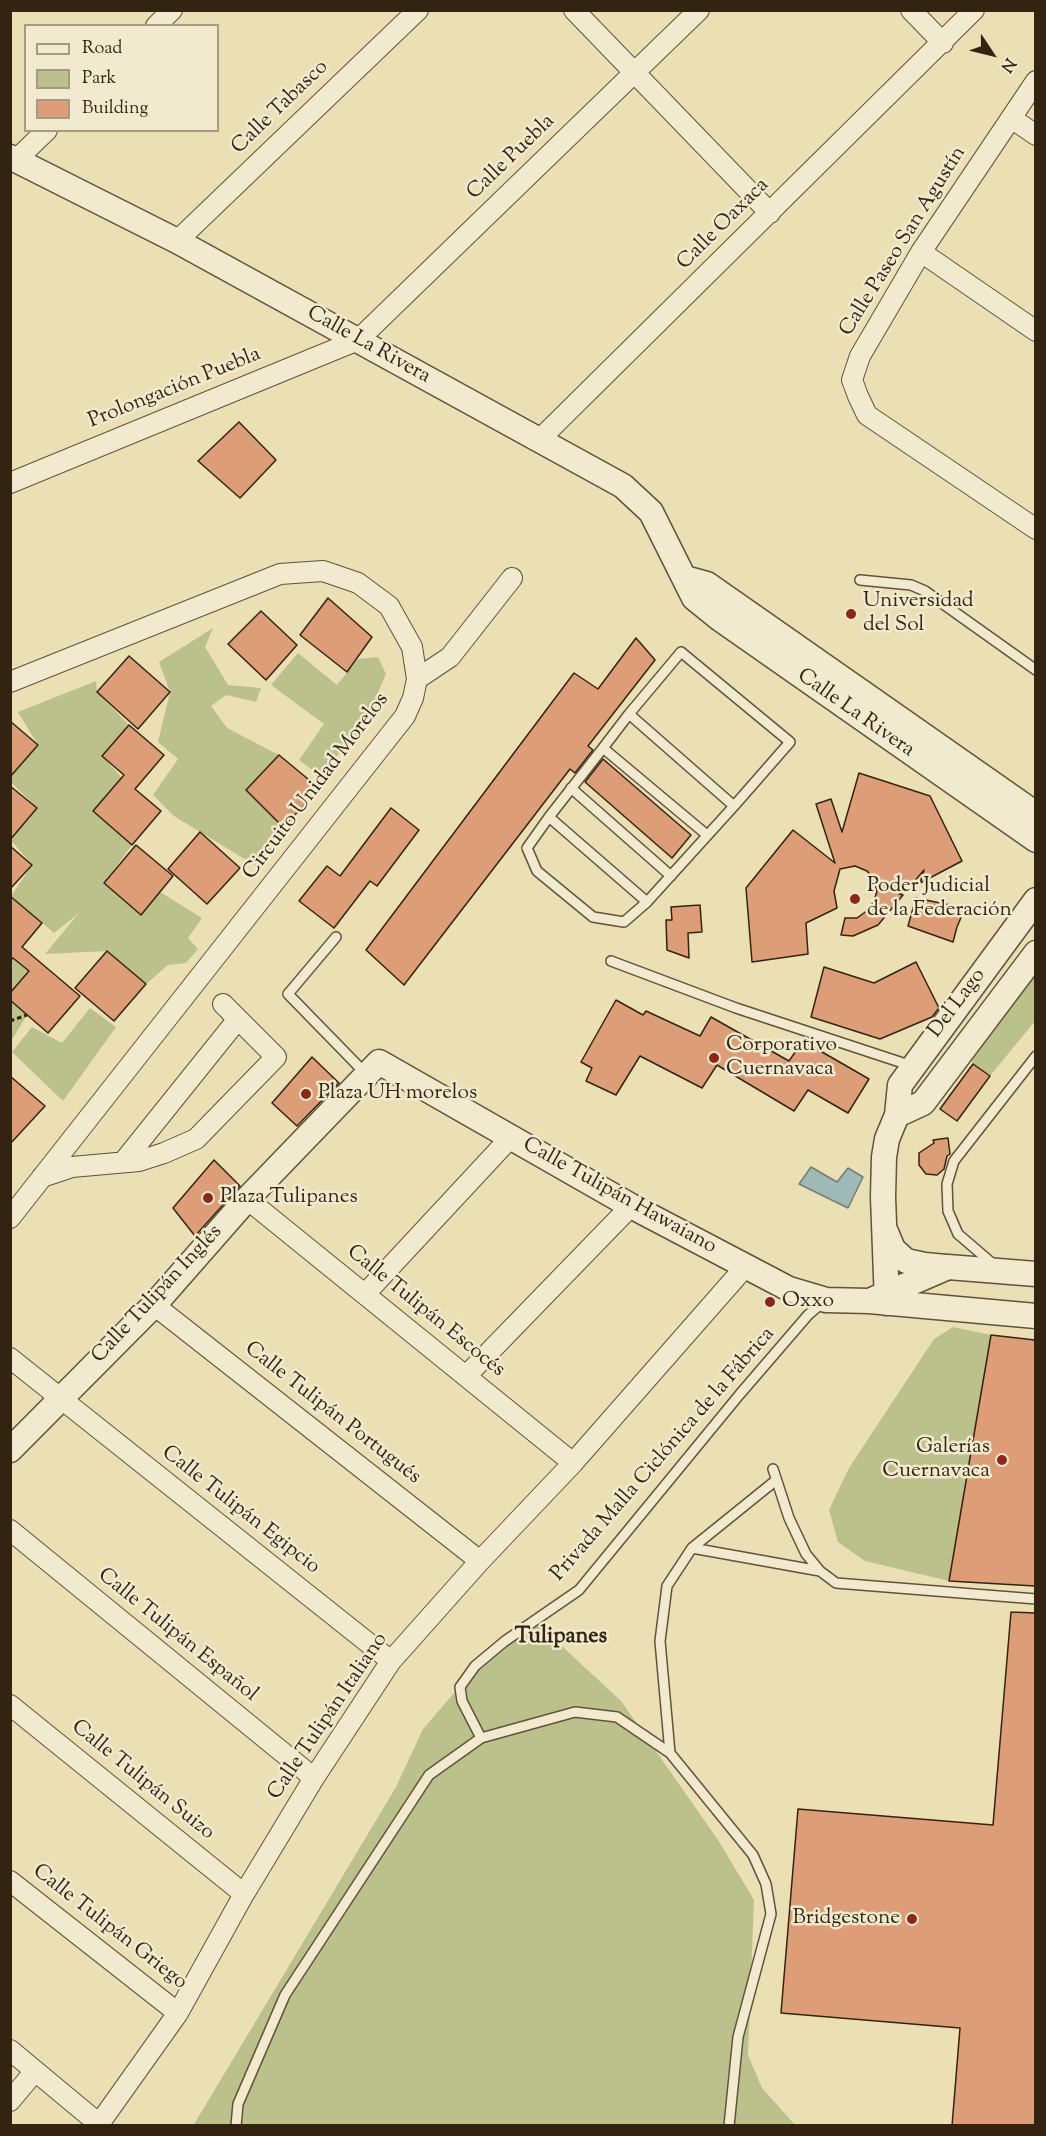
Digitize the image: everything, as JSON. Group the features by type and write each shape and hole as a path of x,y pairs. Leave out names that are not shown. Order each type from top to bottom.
{"street":[{"path":"158,24 172,10"},
{"name":"Calle Tabasco","path":"177,241 418,10"},
{"path":"574,10 770,213"},
{"name":"Calle Puebla","path":"358,340 699,10"},
{"path":"912,10 942,43"},
{"name":"Calle Oaxaca","path":"539,440 974,10"},
{"name":"Calle Paseo San Agustín","path":"1035,81 921,252 860,356 852,380 867,415 1035,529"},
{"path":"1011,118 1035,135"},
{"path":"12,161 45,132"},
{"name":"Calle La Rivera","path":"12,161 177,241 623,486 651,512 686,578 707,584 726,611 1035,840"},
{"path":"921,252 1035,331"},
{"name":"Prolongación Puebla","path":"10,483 358,340"},
{"name":"Circuito Unidad Morelos","path":"10,682 280,574 323,571 358,583 389,606 412,647 417,679 413,698 405,716 10,1218"},
{"path":"417,679 450,657 512,578"},
{"name":"Calle La Rivera","path":"726,611 1035,814"},
{"name":"Del Lago","path":"881,1299 886,1230 883,1197 884,1157 887,1139 897,1115 900,1085 1035,900"},
{"name":"Del Lago","path":"897,1115 923,1103 1035,952"},
{"path":"42,1177 72,1167 139,1161 164,1154 196,1139 276,1058 223,1004"},
{"path":"124,1161 238,1019"},
{"name":"Calle Tulipán Hawaiano","path":"373,1069 511,1137 631,1206 789,1289 826,1300 881,1299 1035,1316"},
{"name":"Calle Tulipán Inglés","path":"10,1450 59,1398 154,1305 248,1199 373,1069"},
{"path":"365,1294 511,1137"},
{"name":"Calle Tulipán Escocés","path":"248,1199 573,1463"},
{"path":"466,1376 631,1206"},
{"name":"Del Lago","path":"886,1230 893,1249 906,1261 956,1268"},
{"name":"Calle Tulipán Italiano","path":"35,2071 99,2124 178,2013 244,1894 314,1778 391,1661 480,1561 573,1463 745,1267"},
{"path":"956,1268 948,1282 946,1292 950,1302 958,1309"},
{"name":"Calle Tulipán Hawaiano","path":"881,1299 956,1268 1035,1274"},
{"path":"998,1312 1008,1308 1014,1299 1015,1288 1011,1278 1002,1271"},
{"name":"Calle Tulipán Portugués","path":"154,1305 480,1561"},
{"path":"10,1358 59,1398"},
{"name":"Calle Tulipán Egipcio","path":"59,1398 391,1661"},
{"name":"Calle Tulipán Español","path":"10,1530 314,1778"},
{"name":"Calle Tulipán Suizo","path":"10,1705 244,1894"},
{"name":"Calle Tulipán Griego","path":"10,1881 178,2013"},
{"path":"10,2050 35,2071 10,2101"}],"lane":[{"path":"860,580 910,585 925,591 1035,670"},
{"path":"681,652 790,742 671,876 624,922 593,916 537,871 527,848 629,714 681,652"},
{"path":"629,714 734,806"},
{"path":"603,748 707,836"},
{"path":"571,789 671,876"},
{"path":"549,817 647,902"},
{"path":"336,937 288,994 373,1069"},
{"path":"611,961 736,1008 912,1066"},
{"path":"1002,1271 975,1251 958,1234 948,1211 947,1184 954,1161 1035,1056"},
{"name":"Privada Malla Ciclónica de la Fábrica","path":"481,1738 462,1701 460,1687 475,1666 505,1641 579,1590 740,1394 808,1315 826,1300"},
{"path":"772,1469 806,1554 820,1571 836,1583 1035,1599"},
{"path":"670,1752 660,1641 667,1586 692,1548 775,1480"},
{"path":"692,1548 820,1571"},
{"path":"236,2126 238,2104 285,1995 429,1775 481,1738 575,1712 617,1717 670,1752 753,1855 766,1884 771,1914 738,2037 729,2126"}],"path":[{"path":"10,1021 27,1015"}],"green space":[{"path":"213,628 205,647 228,685 261,688 256,702 226,695 211,706 227,728 279,755 246,790 283,827 261,869 174,816 153,795 178,759 158,742 170,692 159,662"},
{"path":"298,653 337,685 358,659 378,657 386,674 368,715 351,742 335,758 322,777 299,760 324,724 271,685"},
{"path":"96,681 97,692 129,725 103,756 122,778 93,811 132,845 104,883 133,908 160,892 202,918 188,938 198,949 186,963 168,965 146,984 107,951 45,954 78,914 54,933 11,896 32,865 11,840 37,808 11,782 11,777 38,745 18,712"},
{"path":"11,955 13,958 38,960 11,993"},
{"path":"1035,959 1035,1021 990,1076 973,1064 968,1042"},
{"path":"11,1000 27,1015 11,1041"},
{"path":"90,1008 116,1027 63,1101 12,1052 32,1027 62,1043"},
{"path":"953,1327 991,1335 949,1581 865,1561 838,1542 829,1510 849,1468 934,1339"},
{"path":"537,1623 621,1701 718,1840 754,1900 748,2055 762,2088 795,2125 193,2126 396,1787 423,1729 474,1670"}],"water":[{"path":"811,1167 837,1182 848,1168 863,1177 848,1208 799,1184"}],"building":[{"path":"239,422 276,460 240,498 198,461"},
{"path":"328,598 372,637 347,672 300,635"},
{"path":"261,611 297,645 266,680 228,644"},
{"path":"636,638 655,660 588,746 593,750 575,773 570,769 404,985 366,950 574,673 598,689"},
{"path":"129,656 170,692 138,729 97,692"},
{"path":"10,721 38,745 10,777"},
{"path":"129,725 164,755 135,789 161,811 132,845 93,811 124,775 102,756"},
{"path":"279,755 320,789 283,827 246,790"},
{"path":"603,759 691,835 672,858 585,782"},
{"path":"859,773 930,796 962,861 920,883 924,870 908,889 899,894 903,895 878,925 853,936 841,935 845,918 857,918 868,910 877,891 874,880 867,871 855,866 840,869 834,891 837,908 806,923 808,954 752,962 746,888 793,830 835,863 816,804 831,799 842,832"},
{"path":"10,786 37,808 10,840"},
{"path":"391,808 419,830 377,886 370,881 334,928 299,901 327,866 340,876"},
{"path":"200,832 240,868 207,904 168,869"},
{"path":"136,845 173,876 141,915 104,883"},
{"path":"10,846 32,865 10,889"},
{"path":"10,896 42,923 22,947 80,996 48,1033 10,1000 10,993 29,971 13,958 10,961"},
{"path":"916,898 965,908 953,942 908,926"},
{"path":"700,905 702,932 688,933 689,958 667,950 666,920 672,920 671,907"},
{"path":"107,951 146,984 114,1021 75,988"},
{"path":"916,962 939,1008 932,1017 880,1039 811,1017 824,967 874,983"},
{"name":"Corporativo Cuernavaca","path":"616,1000 643,1015 646,1011 700,1036 711,1017 789,1061 803,1041 869,1079 848,1113 808,1090 794,1111 717,1065 702,1088 640,1056 616,1095 586,1081 592,1068 581,1062"},
{"name":"Plaza UH morelos","path":"312,1057 339,1083 297,1126 272,1103"},
{"path":"973,1064 990,1076 957,1121 940,1109"},
{"path":"10,1076 45,1106 10,1144"},
{"path":"948,1138 950,1154 947,1156 944,1169 937,1175 926,1174 919,1165 919,1153 934,1143 933,1140"},
{"name":"Plaza Tulipanes","path":"214,1160 240,1186 195,1236 173,1208"},
{"name":"Galerías Cuernavaca","path":"991,1335 1035,1340 1035,1586 949,1581"},
{"name":"Bridgestone","path":"1011,1612 1035,1613 1035,2126 952,2126 960,2028 781,2013 798,1809 993,1825"}],"place":[{"name":"Universidad del Sol","path":"851,614"},
{"name":"Poder Judicial de la Federación","path":"855,899"},
{"name":"Corporativo Cuernavaca","path":"714,1058"},
{"name":"Plaza UH morelos","path":"306,1094"},
{"name":"Plaza Tulipanes","path":"208,1198"},
{"name":"Oxxo","path":"770,1302"},
{"name":"Galerías Cuernavaca","path":"1002,1460"},
{"name":"Bridgestone","path":"912,1919"}],"district":[{"name":"Tulipanes","path":"561,1638"}]}
